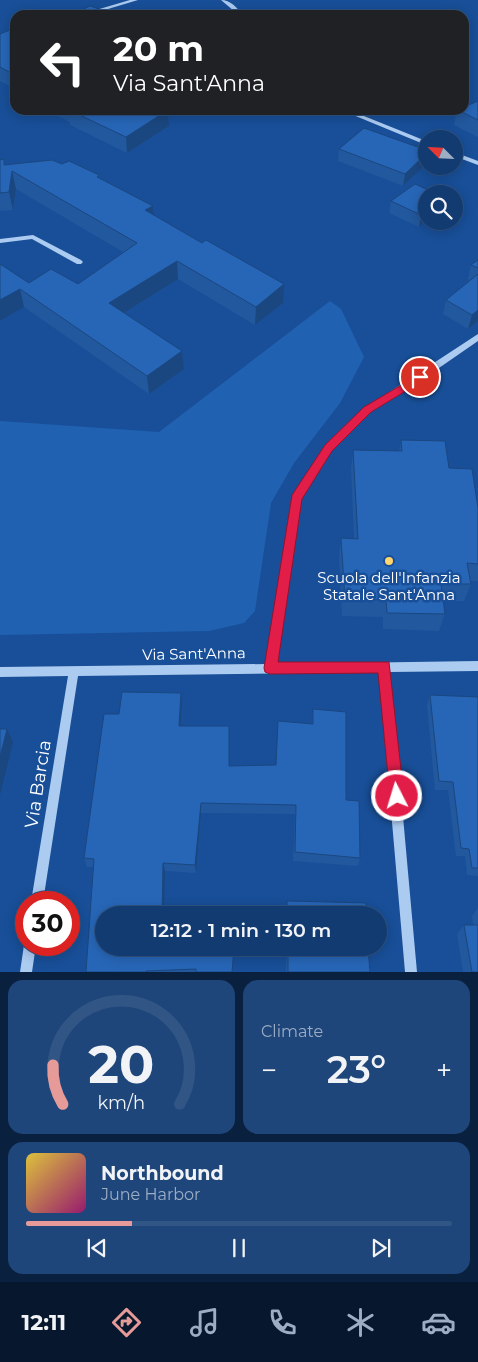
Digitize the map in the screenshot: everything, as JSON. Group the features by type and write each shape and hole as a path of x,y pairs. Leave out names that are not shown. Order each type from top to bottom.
{"street":[{"path":"100,10 136,0"},
{"path":"224,0 236,10"},
{"path":"356,115 418,140"},
{"path":"463,157 478,163"},
{"path":"0,241 33,237 79,262"},
{"path":"270,668 296,498 328,448 368,410 478,337"},
{"path":"384,666 411,972"},
{"name":"Via Sant'Anna","path":"0,672 478,666"},
{"name":"Via Barcia","path":"39,891 74,671"},
{"path":"26,972 28,956"}],"shaded area":[{"path":"330,301 341,309 364,357 340,403 294,463 271,503 255,611 244,623 209,631 0,635 0,421 159,432"}],"building":[{"path":"90,6 102,10 82,10"},
{"path":"10,30 10,72 0,67 0,34"},
{"path":"478,101 478,120 468,115 469,105"},
{"path":"80,115 160,115 126,137"},
{"path":"364,128 418,147 418,162 405,174 339,149"},
{"path":"4,159 4,165 52,160 62,164 69,161 99,175 97,177 153,206 145,210 202,243 206,240 284,284 256,307 177,261 109,303 182,351 147,376 20,289 0,300 0,264 29,283 51,269 78,284 137,243 12,171 9,192 0,193 0,160"},
{"path":"415,184 418,185 418,214 391,201"},
{"path":"478,260 478,268 471,265"},
{"path":"478,274 478,310 472,315 446,300"},
{"path":"401,440 445,441 449,468 472,469 478,508 478,564 467,563 471,584 441,584 445,614 387,613 386,600 345,599 341,538 358,539 353,450 402,451"},
{"path":"122,692 181,693 179,726 229,726 229,766 276,765 278,721 313,724 313,709 346,712 346,800 359,801 360,858 295,852 296,805 201,803 195,865 163,863 162,906 95,906 95,956 233,956 232,972 196,972 196,969 146,972 86,972 94,859 84,858 104,714 119,714"},
{"path":"430,695 478,697 478,868 472,868 469,849 461,848 453,782 439,781"},
{"path":"0,729 7,729 0,757"},
{"path":"287,901 366,903 366,906 287,906"},
{"path":"464,925 478,925 478,972 472,972"},
{"path":"288,956 369,956 370,972 288,972"}],"place":[{"name":"Scuola dell'Infanzia Statale Sant'Anna","path":"389,561"}],"route":[{"path":"397,796 384,666 270,668 296,498 328,448 368,410 420,377"}]}
